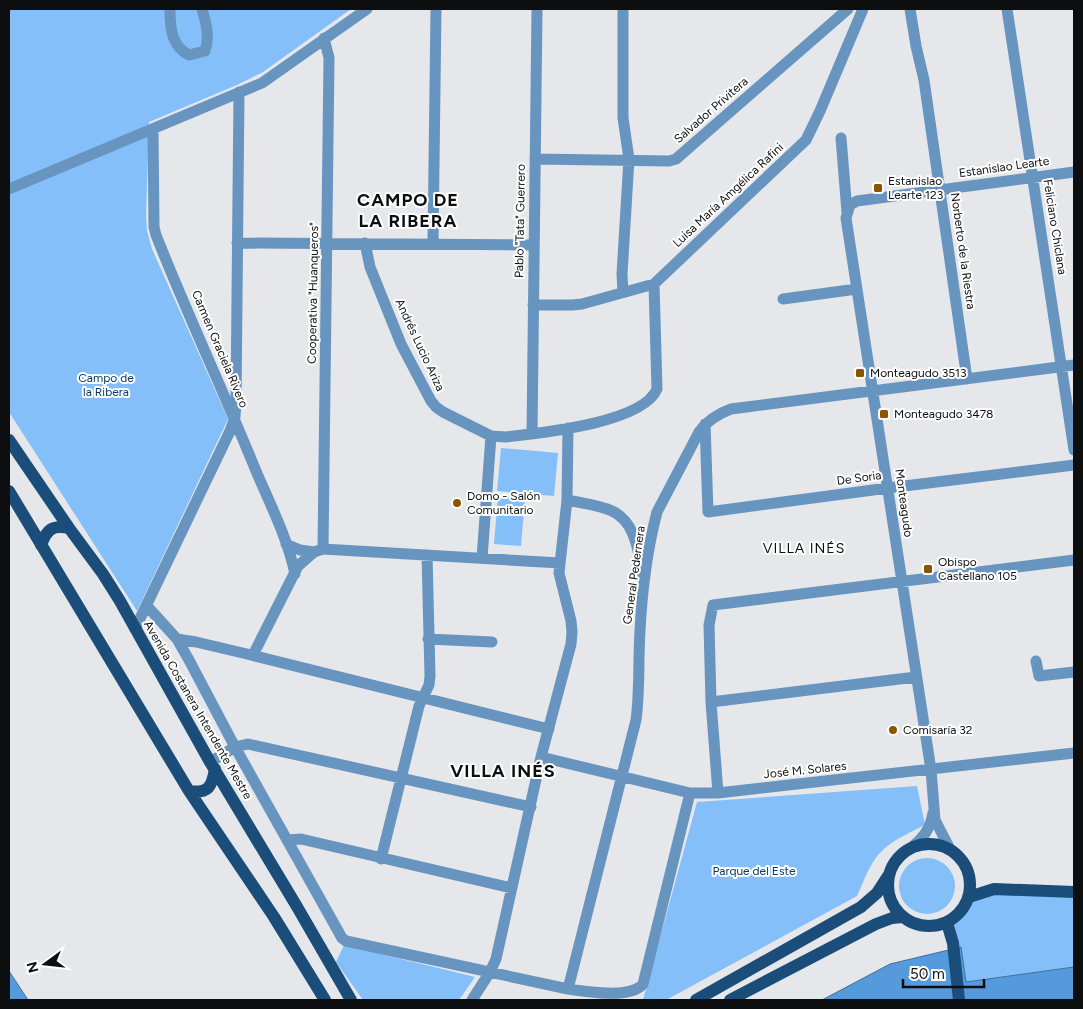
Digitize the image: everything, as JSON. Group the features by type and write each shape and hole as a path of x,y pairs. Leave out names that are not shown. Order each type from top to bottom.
{"main road":[{"name":"Avenida Costanera Intendente Mestre","path":"9,440 103,574 212,765 351,1000"},
{"path":"9,490 189,791 279,924 325,1000"},
{"path":"41,545 47,532 54,527 69,528"},
{"path":"189,791 201,792 210,787 213,780 212,765"},
{"path":"696,1000 866,904 877,893 893,864 901,854 912,847 925,844 938,845 950,849 960,858 968,870 971,884 969,897 963,910 947,923 927,927 914,924 902,917 894,909 887,888 888,876"},
{"path":"969,897 994,889 1074,892"},
{"path":"730,1000 876,924 892,918 902,917"},
{"path":"947,923 953,942 959,1000"}],"street":[{"path":"170,9 172,38 181,51 189,56 205,51 208,42 207,26 202,9"},
{"path":"9,189 271,77 367,9"},
{"path":"433,243 436,9"},
{"name":"Pablo \"Tata\" Guerrero","path":"532,434 537,9"},
{"path":"623,9 623,118 629,159 622,274 623,292"},
{"name":"Salvador Privitera","path":"535,159 676,159 848,9"},
{"name":"Luisa María Amgélica Rafini","path":"533,305 572,306 654,284 806,140 863,9"},
{"name":"Norberto de la Riestra","path":"910,9 924,80 968,379"},
{"name":"Feliciano Chiclana","path":"1007,9 1074,450"},
{"name":"Cooperativa \"Huanqueros\"","path":"318,551 328,243 329,58 324,38"},
{"path":"136,629 235,417 238,92"},
{"name":"Carmen Graciela Rivero","path":"153,129 154,227 156,235 235,417 286,544 294,574"},
{"name":"Monteagudo","path":"841,138 849,209 846,218 931,770 935,820 950,849"},
{"name":"Estanislao Learte","path":"849,209 857,201 1074,172"},
{"path":"237,243 433,243 534,246"},
{"name":"Andrés Lucio Ariza","path":"364,243 370,267 401,344 431,401 443,412 491,436 506,438 607,420 642,405 653,396 657,389 654,284"},
{"path":"783,298 857,289"},
{"path":"216,373 227,374 236,364"},
{"name":"General Pedernera","path":"568,989 638,708 640,629 645,582 657,512 705,424 718,414 731,409 1074,365"},
{"name":"De Soria","path":"705,424 708,512 1074,465"},
{"path":"472,1000 496,959 541,757 571,644 572,632 559,574 567,500 568,428"},
{"path":"482,558 491,436"},
{"path":"567,500 611,510 622,517 630,528 637,545 645,582"},
{"path":"286,544 300,550 560,563"},
{"path":"253,655 294,574 303,560 318,551"},
{"path":"381,859 419,706 429,685 427,555"},
{"path":"718,793 711,702 709,625 713,605 1074,560"},
{"path":"147,606 177,639 342,938 568,989 602,993 635,991 643,984 690,793"},
{"path":"428,638 492,642"},
{"path":"177,639 253,655 549,729"},
{"path":"189,660 191,650 200,643"},
{"path":"1036,660 1038,676 1074,672"},
{"path":"711,702 916,677"},
{"path":"212,765 235,747 253,744 531,807"},
{"name":"José M. Solares","path":"541,757 690,793 718,793 1074,753"},
{"name":"Monteagudo","path":"912,847 924,836 931,824 934,807"},
{"path":"287,840 301,839 512,888"}],"green space":[{"name":"Campo de la Ribera","path":"9,9 351,9 263,72 149,122 147,231 152,249 228,419 137,611 9,412"},
{"path":"501,448 558,453 554,496 497,491"},
{"path":"498,496 525,498 521,546 494,544"},
{"name":"Parque del Este","path":"917,786 925,825 895,841 882,851 870,868 857,896 666,1000 643,1000 697,802"},
{"path":"927,858 938,860 947,866 953,875 955,886 953,897 947,906 938,912 927,914 916,912 907,906 901,897 899,886 901,875 907,866 916,860"},
{"path":"985,891 1074,892 1074,967 965,982 947,923 963,910 969,897"},
{"path":"344,945 475,977 459,1000 363,1000 336,962"}],"shaded area":[{"path":"961,947 966,982 1074,967 1074,1000 822,1000 890,964"},
{"path":"9,971 28,1000 9,1000"}],"place":[{"name":"Estanislao Learte 123","path":"878,188"},
{"name":"Monteagudo 3513","path":"860,373"},
{"name":"Monteagudo 3478","path":"884,414"},
{"name":"Domo - Salón Comunitario","path":"457,503"},
{"name":"Obispo Castellano 105","path":"928,569"},
{"name":"Comisaría 32","path":"893,730"}],"district":[{"name":"CAMPO DE LA RIBERA","path":"408,210"},
{"name":"VILLA INÉS","path":"804,548"},
{"name":"VILLA INÉS","path":"503,771"}]}
